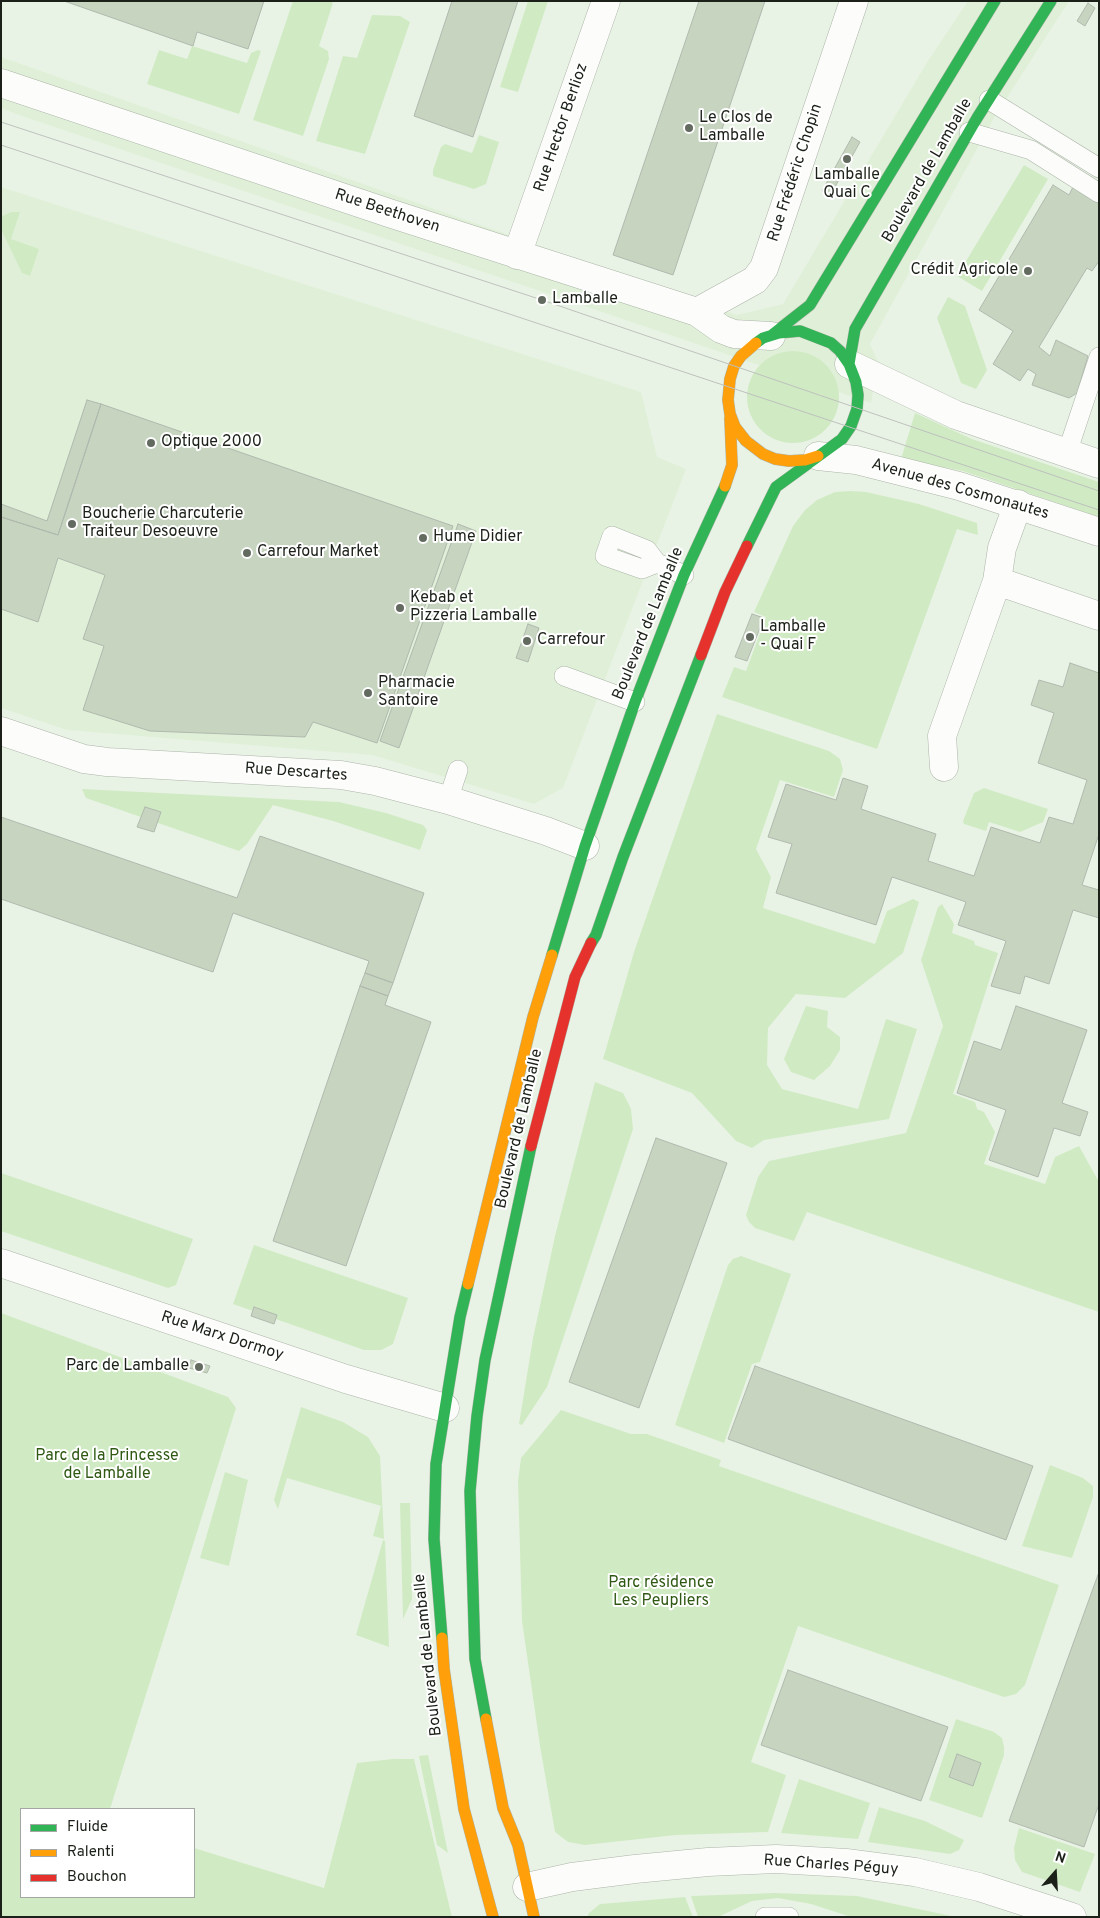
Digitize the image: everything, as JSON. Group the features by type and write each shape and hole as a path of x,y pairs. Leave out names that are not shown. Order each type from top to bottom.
{"street":[{"name":"Rue Hector Berlioz","path":"517,254 606,1"},
{"name":"Rue Frédéric Chopin","path":"697,312 755,280 764,268 854,1"},
{"name":"Boulevard de Lamballe","path":"771,336 810,305 995,1"},
{"name":"Boulevard de Lamballe","path":"849,364 854,329 969,132 1051,1"},
{"name":"Rue Beethoven","path":"1,83 697,312 721,329 734,334 771,336"},
{"path":"800,331 831,343 840,351 849,364 856,382 858,395 851,426 842,439 818,456 805,460 789,461 776,459 763,454 746,441 735,427 730,414 728,386 734,366 750,346 779,332 800,331"},
{"path":"849,364 956,415 1099,464"},
{"name":"Boulevard de Lamballe","path":"534,1917 523,1888 518,1844 503,1808 475,1659 470,1491 461,1412 460,1317 530,1026 634,702 684,576 726,487 732,465 730,414"},
{"name":"Boulevard de Lamballe","path":"493,1917 491,1894 464,1809 444,1669 434,1539 436,1464 485,1360 550,1067 575,977 596,935 620,856 725,592 760,517 776,487 818,456"},
{"name":"Avenue des Cosmonautes","path":"818,456 856,460 959,486 1099,532"},
{"path":"944,767 942,736 997,581 1002,548 1018,504"},
{"path":"997,581 1099,616"},
{"name":"Rue Descartes","path":"1,731 84,759 107,762 341,775 375,781 448,800 546,831 589,847"},
{"name":"Rue Marx Dormoy","path":"1,1263 346,1379 461,1412"},
{"name":"Rue Charles Péguy","path":"523,1888 572,1877 635,1869 708,1862 776,1859 846,1863 915,1872 979,1887 1072,1917"}],"lane":[{"path":"989,100 1099,168"},
{"path":"969,132 1031,150 1099,194"},
{"path":"1067,453 1099,357"},
{"path":"657,563 642,570 604,556 612,536 647,550 657,563 684,576"},
{"path":"564,676 634,702"},
{"path":"448,800 458,770"},
{"path":"765,1917 789,1917"}],"shaded area":[{"path":"968,1 1069,1 994,118 870,344 878,362 871,403 1,108 1,57 737,315 783,304 926,64"},
{"path":"1,187 641,392 657,457 686,469 563,788 534,804 372,755 67,730 1,708"}],"green space":[{"path":"293,1 330,1 333,3 319,46 328,51 329,59 303,136 253,120"},
{"path":"528,1 548,1 518,92 500,87"},
{"path":"372,15 400,16 410,22 365,154 316,141 343,56 357,58"},
{"path":"192,46 247,63 251,53 258,50 261,51 239,114 147,84 159,50 187,59"},
{"path":"479,135 499,142 486,184 474,189 433,176 433,170 441,147 445,144 472,153"},
{"path":"1024,165 1048,179 982,291 957,276"},
{"path":"11,212 20,212 11,239 39,249 30,276 22,273 1,229 1,217"},
{"path":"948,297 965,306 987,370 976,389 961,383 937,318"},
{"path":"793,351 810,355 825,365 835,380 839,397 835,414 825,429 810,439 793,443 776,439 761,429 751,414 747,397 751,380 761,365 776,355"},
{"path":"915,413 972,439 1099,482 1099,517 963,471 901,459"},
{"path":"835,492 866,492 919,504 977,523 978,535 957,529 877,749 722,697 734,667 746,671 766,617 754,612 793,526 805,510 817,500"},
{"path":"717,714 829,751 840,759 843,770 834,797 780,780 756,849 771,877 763,908 875,944 887,911 913,899 919,902 903,953 845,998 796,994 768,1028 767,1065 782,1089 858,1109 886,1019 917,1029 889,1119 764,1140 752,1148 736,1141 692,1093 603,1059 634,952"},
{"path":"984,788 1048,809 1043,822 1020,832 989,822 986,831 964,824 963,821 974,793"},
{"path":"82,789 339,802 386,813 423,825 427,830 420,850 333,821 273,805 247,844 239,851 86,798"},
{"path":"942,904 954,924 952,933 974,941 975,945 998,953 953,1094 975,1102 977,1109 984,1112 995,1132 984,1164 1045,1184 1055,1157 1079,1146 1099,1182 1099,1312 807,1212 794,1241 755,1228 749,1222 746,1215 758,1177 769,1161 906,1133 943,1026 921,960 938,907"},
{"path":"806,1006 828,1011 827,1027 840,1037 840,1050 830,1066 814,1080 791,1072 784,1059"},
{"path":"595,1082 623,1093 631,1109 633,1129 547,1387 522,1425 519,1424 533,1338 555,1236"},
{"path":"1,1173 193,1239 176,1285 168,1288 1,1231"},
{"path":"254,1245 408,1298 393,1344 381,1350 364,1350 233,1304"},
{"path":"741,1256 791,1274 760,1362 752,1364 724,1443 675,1425 728,1265 733,1259"},
{"name":"Parc de la Princesse de Lamballe","path":"1,1313 228,1397 236,1408 110,1808 20,1808 20,1898 195,1898 195,1848 324,1888 357,1763 414,1759 452,1917 1,1917"},
{"path":"301,1407 343,1422 368,1437 380,1456 384,1539 373,1536 381,1506 287,1478 278,1509 274,1500"},
{"name":"Parc résidence Les Peupliers","path":"561,1410 631,1434 647,1434 721,1460 719,1466 1059,1585 1025,1685 1016,1694 1004,1697 798,1626 751,1762 786,1775 768,1832 676,1835 585,1845 568,1842 555,1832 540,1746 522,1621 518,1481 521,1458"},
{"path":"1050,1465 1083,1478 1093,1486 1093,1497 1072,1558 1022,1546"},
{"path":"225,1472 248,1480 229,1566 200,1558"},
{"path":"400,1503 410,1503 412,1599 403,1619"},
{"path":"383,1540 385,1541 389,1647 356,1635"},
{"path":"956,1719 994,1732 1002,1738 1004,1755 982,1818 929,1800"},
{"path":"428,1755 448,1853 437,1845 419,1756"},
{"path":"799,1779 870,1803 858,1839 781,1833"},
{"path":"879,1807 925,1821 964,1840 959,1850 950,1854 868,1842"},
{"path":"1019,1828 1095,1854 1080,1892 1022,1872 1015,1860 1014,1848"},
{"path":"775,1893 857,1896 956,1917 851,1917 811,1904 778,1898 752,1901 718,1917 698,1917 691,1896"},
{"path":"685,1897 693,1917 587,1917 600,1904"}],"building":[{"path":"64,1 264,1 248,49 197,32 193,46"},
{"path":"452,1 518,1 473,137 414,116"},
{"name":"Le Clos de Lamballe","path":"699,1 765,1 673,275 613,255"},
{"path":"1088,3 1095,8 1085,26 1077,21"},
{"path":"852,137 860,142 830,196 822,191"},
{"path":"1053,185 1069,195 1073,187 1099,203 1099,261 1092,271 1087,268 1039,347 1050,356 1056,340 1088,356 1077,393 1069,398 1032,385 1036,374 1028,369 1020,381 993,364 1013,331 979,310"},
{"path":"87,400 101,404 58,535 1,517 1,504 47,521"},
{"path":"101,404 453,526 377,743 313,722 305,737 150,731 83,710 104,646 83,639 105,575 58,558 38,622 1,609 1,517 58,535"},
{"path":"458,524 476,531 399,748 380,741"},
{"name":"Lamballe - Quai F","path":"752,614 764,618 747,661 735,657"},
{"path":"528,624 539,628 528,662 516,658"},
{"path":"1070,663 1099,673 1099,834 1082,885 1099,890 1099,918 1073,910 1049,984 1025,976 1020,994 991,986 1006,941 958,925 966,902 892,877 876,925 776,893 792,844 768,837 786,784 836,800 843,778 868,786 861,809 936,834 928,861 974,876 991,827 1040,843 1049,817 1073,824 1087,780 1038,763 1054,713 1031,705 1039,680 1063,687"},
{"path":"145,807 161,812 154,832 137,827"},
{"path":"1,817 237,898 260,836 424,893 393,983 365,973 369,961 233,913 213,972 1,899"},
{"path":"365,973 393,983 388,996 360,986"},
{"path":"360,986 388,996 385,1005 431,1022 346,1266 273,1241"},
{"path":"1016,1006 1087,1030 1062,1103 1088,1112 1080,1136 1054,1128 1038,1177 989,1160 1006,1110 957,1093 974,1041 1001,1050"},
{"path":"656,1138 727,1163 639,1408 569,1382"},
{"path":"254,1307 277,1315 274,1324 251,1316"},
{"path":"191,1360 210,1366 207,1373 189,1368"},
{"path":"755,1366 1033,1466 1006,1540 728,1439"},
{"path":"1099,1572 1099,1804 1084,1847 1009,1821"},
{"path":"788,1670 948,1727 921,1801 761,1745"},
{"path":"957,1754 981,1763 973,1786 949,1777"}],"tram line":[{"path":"1,122 542,300 1099,491"},
{"path":"1,145 1099,510"}],"traffic: fast":[{"path":"773,334 810,305 995,1"},
{"path":"849,364 855,329 977,118 1051,1"},
{"path":"747,546 776,487 842,439 851,426 857,409 858,395 856,382 849,364 840,351 831,343 800,331 779,333 763,338 756,343"},
{"path":"552,955 585,846 635,702 684,575 725,486"},
{"path":"591,943 596,935 623,857 701,655"},
{"path":"486,1719 475,1659 470,1491 477,1416 485,1360 531,1146"},
{"path":"442,1638 434,1539 436,1464 460,1317 468,1284"}],"traffic: slow":[{"path":"756,343 741,356 734,366 730,379 728,400 730,414 735,427 746,441 763,454 775,459 789,461 805,460 818,456"},
{"path":"725,486 732,465 730,418"},
{"path":"468,1284 533,1017 552,955"},
{"path":"442,1638 444,1669 464,1809 493,1917"},
{"path":"486,1719 503,1808 518,1845 534,1917"}],"traffic: jam":[{"path":"701,655 725,592 747,546"},
{"path":"531,1146 575,977 591,943"}],"place":[{"name":"Le Clos de Lamballe","path":"689,128"},
{"name":"Lamballe Quai C","path":"847,159"},
{"name":"Crédit Agricole","path":"1028,271"},
{"name":"Lamballe","path":"542,300"},
{"name":"Optique 2000","path":"151,443"},
{"name":"Boucherie Charcuterie Traiteur Desoeuvre","path":"72,524"},
{"name":"Hume Didier","path":"423,538"},
{"name":"Carrefour Market","path":"247,553"},
{"name":"Kebab et Pizzeria Lamballe","path":"400,608"},
{"name":"Lamballe - Quai F","path":"750,637"},
{"name":"Carrefour","path":"527,641"},
{"name":"Pharmacie Santoire","path":"368,693"},
{"name":"Parc de Lamballe","path":"199,1367"}]}
